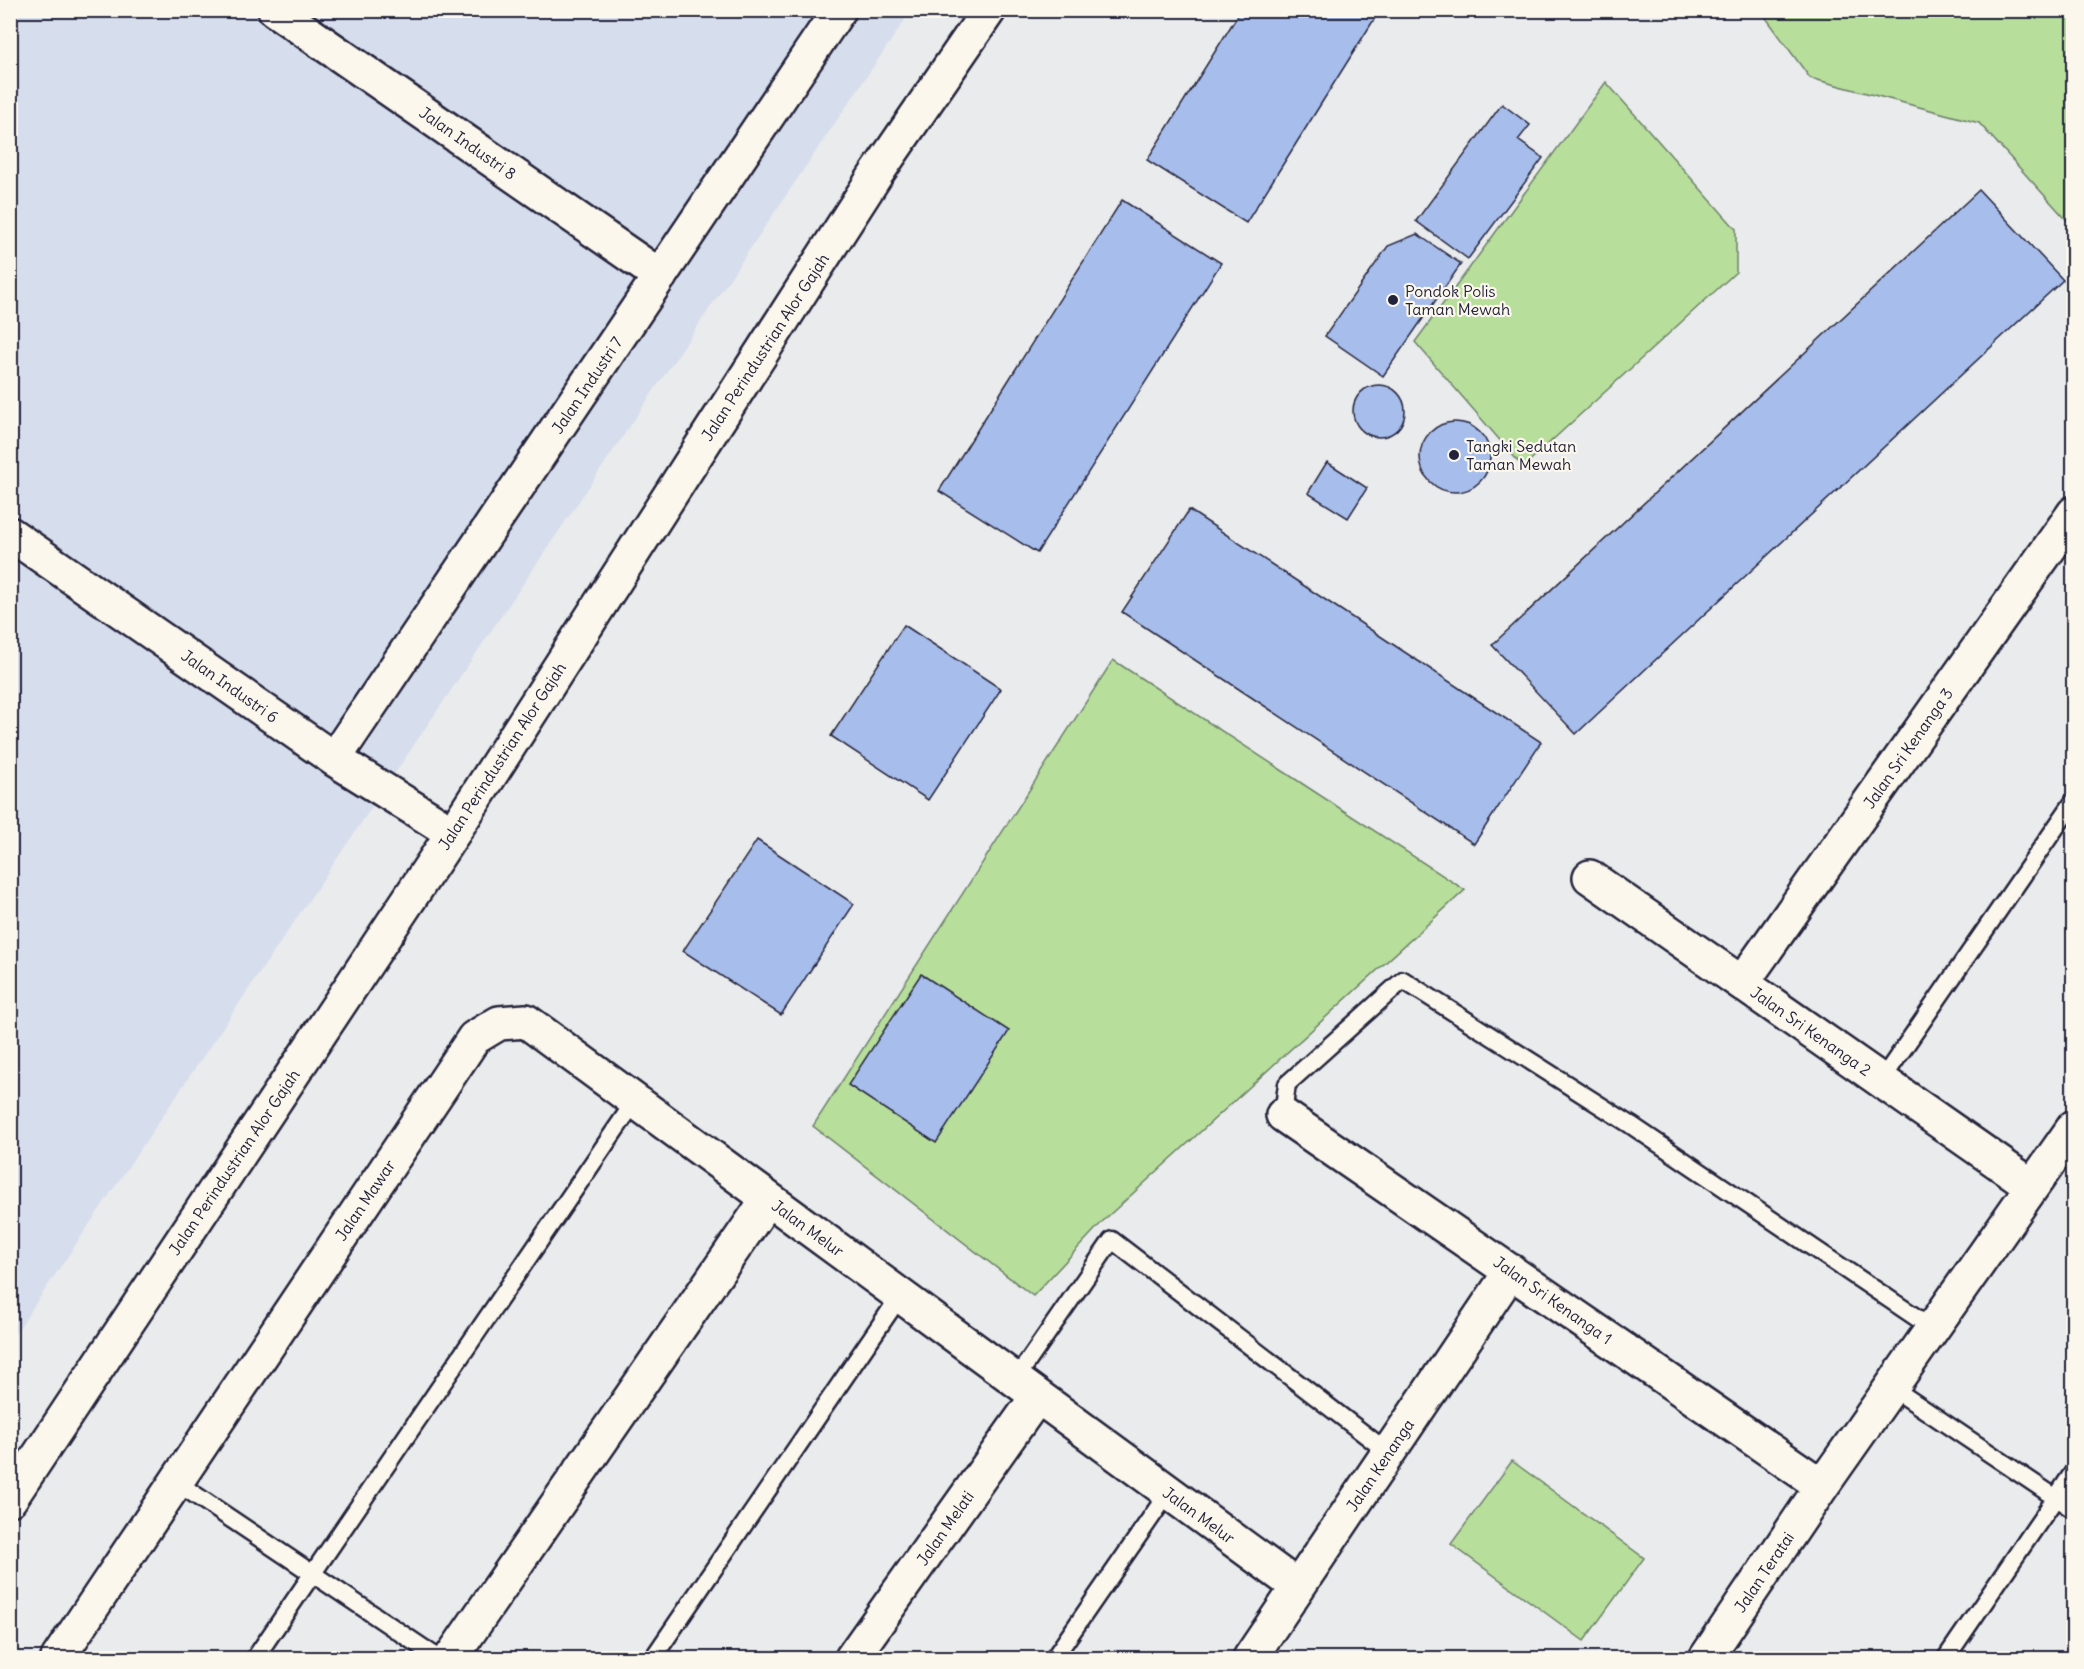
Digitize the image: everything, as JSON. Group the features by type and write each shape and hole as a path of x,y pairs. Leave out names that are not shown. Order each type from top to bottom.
{"street":[{"name":"Jalan Industri 8","path":"275,10 660,276"},
{"name":"Jalan Industri 7","path":"334,759 839,10"},
{"name":"Jalan Perindustrian Alor Gajah","path":"10,1498 453,833 877,173 989,10"},
{"name":"Jalan Sri Kenanga 3","path":"1742,983 2073,513"},
{"name":"Jalan Industri 6","path":"10,534 334,759 453,833"},
{"name":"Jalan Sri Kenanga 2","path":"1590,877 2032,1186"},
{"name":"Jalan Mawar","path":"58,1659 474,1038 499,1023 526,1021 768,1198"},
{"name":"Jalan Sri Kenanga 1","path":"1283,1114 1822,1486"},
{"name":"Jalan Teratai","path":"1706,1659 1822,1486 2073,1127"},
{"name":"Jalan Melur","path":"451,1659 768,1198 1298,1587"},
{"name":"Jalan Kenanga","path":"1250,1659 1511,1271"},
{"name":"Jalan Melati","path":"852,1659 1026,1388"}],"lane":[{"path":"1881,1080 2073,801"},
{"path":"1283,1114 1287,1084 1403,980 1631,1125 1932,1328"},
{"path":"255,1659 635,1101"},
{"path":"1026,1388 1112,1240 1389,1453"},
{"path":"653,1659 900,1296"},
{"path":"1891,1387 2073,1510"},
{"path":"1946,1659 2073,1472"},
{"path":"176,1482 438,1659"},
{"path":"1054,1659 1168,1493"}],"shaded area":[{"path":"11,11 911,11 11,1340"}],"green space":[{"path":"1761,11 2073,11 2073,227 1979,123 1810,78"},
{"path":"1606,82 1736,229 1736,272 1523,467 1415,342"},
{"path":"1113,660 1465,890 1105,1219 1033,1296 813,1126"},
{"path":"1512,1461 1644,1558 1584,1641 1451,1544"}],"building":[{"path":"1241,10 1380,10 1246,223 1147,160"},
{"name":"Pondok Polis Taman Mewah","path":"1502,104 1530,125 1518,140 1543,158 1468,259 1416,221"},
{"path":"1979,190 2063,280 1576,734 1492,645"},
{"path":"1122,200 1221,263 1037,553 939,491"},
{"name":"Pondok Polis Taman Mewah","path":"1417,234 1461,264 1383,376 1325,336 1388,246"},
{"path":"1379,385 1389,387 1397,393 1403,401 1405,411 1403,421 1397,429 1389,435 1379,437 1369,435 1361,429 1355,421 1353,411 1355,401 1361,393 1369,387"},
{"name":"Tangki Sedutan Taman Mewah","path":"1455,422 1468,425 1480,432 1487,444 1490,457 1487,470 1480,482 1468,489 1455,492 1442,489 1430,482 1423,470 1420,457 1423,444 1430,432 1442,425"},
{"path":"1327,462 1367,488 1348,518 1308,493"},
{"path":"1189,510 1541,742 1474,844 1122,612"},
{"path":"904,625 1001,689 928,800 831,736"},
{"path":"757,840 854,904 781,1015 683,951"},
{"path":"921,974 1009,1031 936,1143 848,1085"}],"place":[{"name":"Pondok Polis Taman Mewah","path":"1393,300"},
{"name":"Tangki Sedutan Taman Mewah","path":"1454,455"}]}
